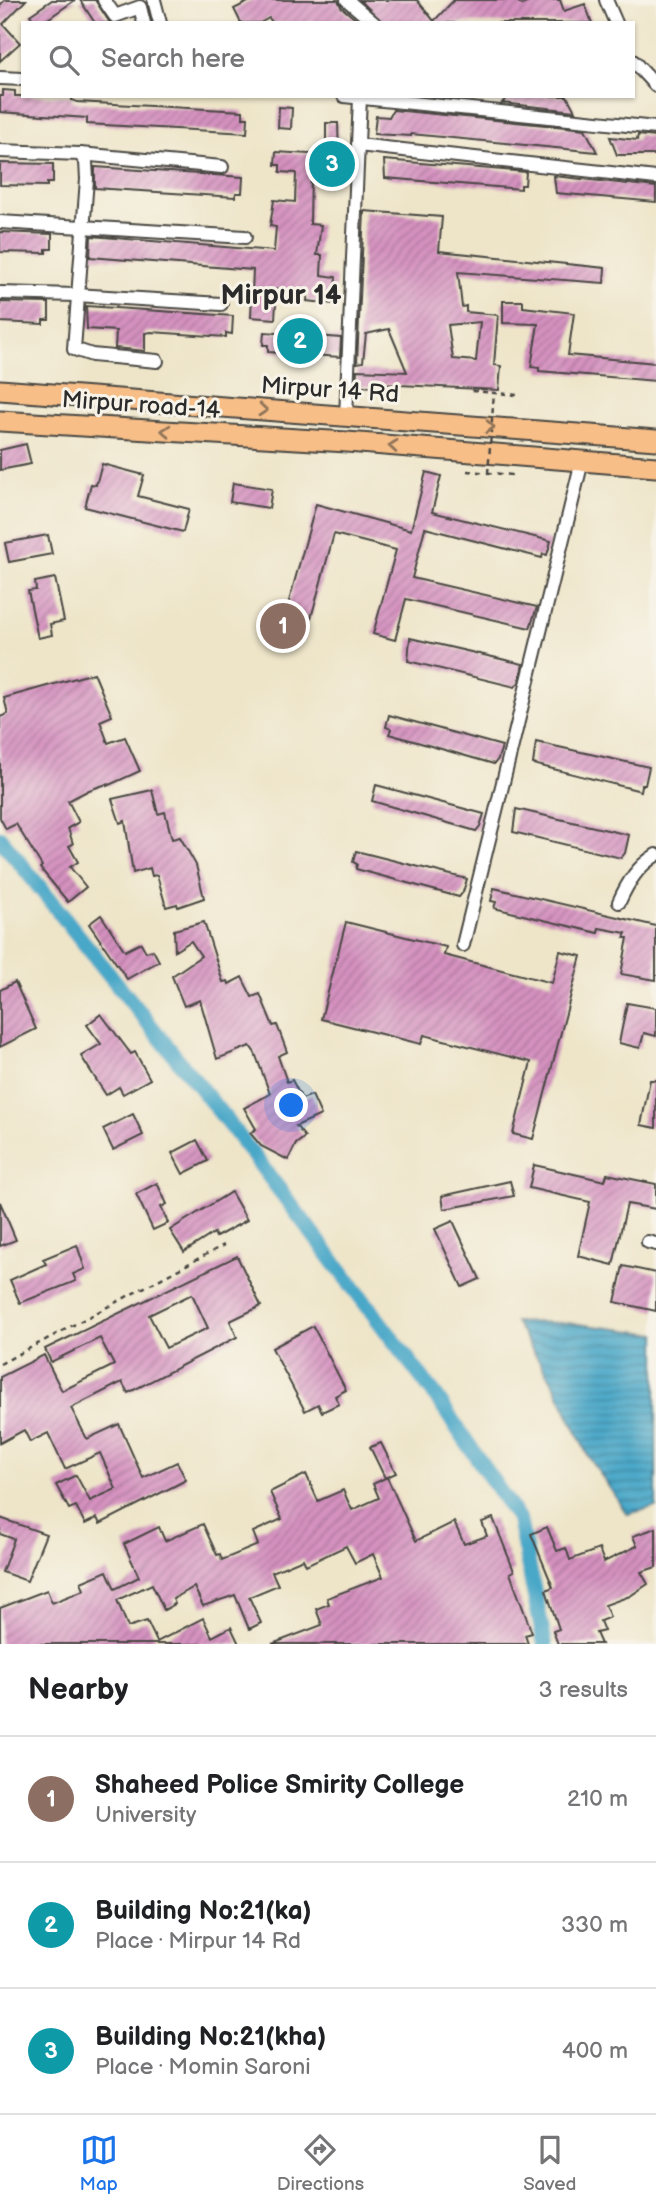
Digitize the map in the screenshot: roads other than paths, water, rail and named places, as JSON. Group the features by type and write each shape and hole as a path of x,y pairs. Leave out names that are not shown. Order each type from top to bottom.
{"main road":[{"name":"Mirpur 14 Rd","path":"0,390 656,440"},
{"name":"Mirpur road-14","path":"0,421 347,442 656,467"}],"street":[{"path":"104,0 115,16 140,6 144,21"},
{"path":"154,0 159,21"},
{"path":"347,0 372,21"},
{"path":"606,0 615,21"},
{"path":"635,63 656,86"},
{"path":"1,75 21,79"},
{"path":"346,417 360,98 433,102 656,128"},
{"path":"358,145 656,178"},
{"path":"0,151 80,154 222,167"},
{"path":"80,154 86,162 87,178 73,344 78,353 157,361"},
{"path":"0,222 245,237"},
{"path":"0,293 221,304"},
{"path":"463,945 582,461"},
{"path":"619,902 641,866 656,855"}],"water":[{"path":"515,1322 570,1323 656,1334 656,1507 627,1514 587,1454 554,1384"}],"waterway":[{"path":"0,838 231,1126 435,1395 519,1520 545,1644"}],"place":[{"name":"Building No:21(kha)","path":"332,164"},
{"name":"Building No:21(ka)","path":"300,341"},
{"name":"Shaheed Police Smirity College","path":"283,626"}],"district":[{"name":"Mirpur 14","path":"281,295"}]}
